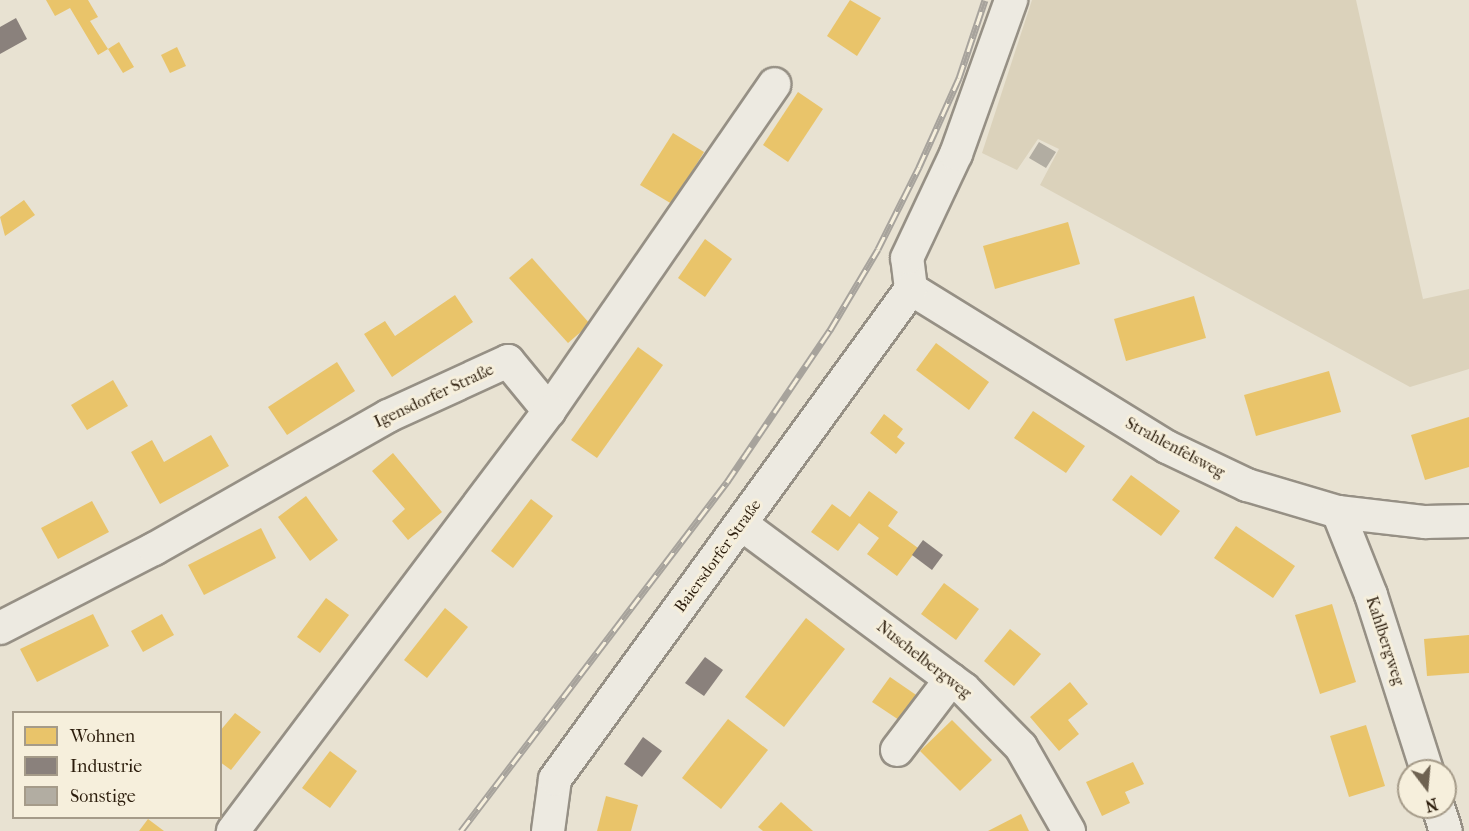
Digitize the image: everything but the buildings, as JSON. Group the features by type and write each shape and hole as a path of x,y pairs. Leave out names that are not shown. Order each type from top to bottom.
{"street":[{"path":"911,289 907,258 956,154 1011,0"},
{"path":"233,831 549,411 775,84"},
{"name":"Strahlenfelsweg","path":"911,289 1167,447 1247,485 1338,512 1425,522 1469,521"},
{"name":"Baiersdorfer Straße","path":"548,831 555,779 911,289"},
{"name":"Igensdorfer Straße","path":"0,628 154,549 388,416 508,361 549,411"},
{"name":"Kahlbergweg","path":"1338,512 1371,595 1423,759"},
{"name":"Nuschelbergweg","path":"741,524 951,679 1021,747 1069,831"},
{"path":"897,750 951,679"}],"shaded area":[{"path":"1032,0 1356,0 1423,299 1469,289 1469,369 1410,387 1040,185 1059,149 1038,139 1017,170 982,153"}],"railway":[{"path":"461,831 727,482 830,330 878,249 919,167 959,78 985,0"}]}
